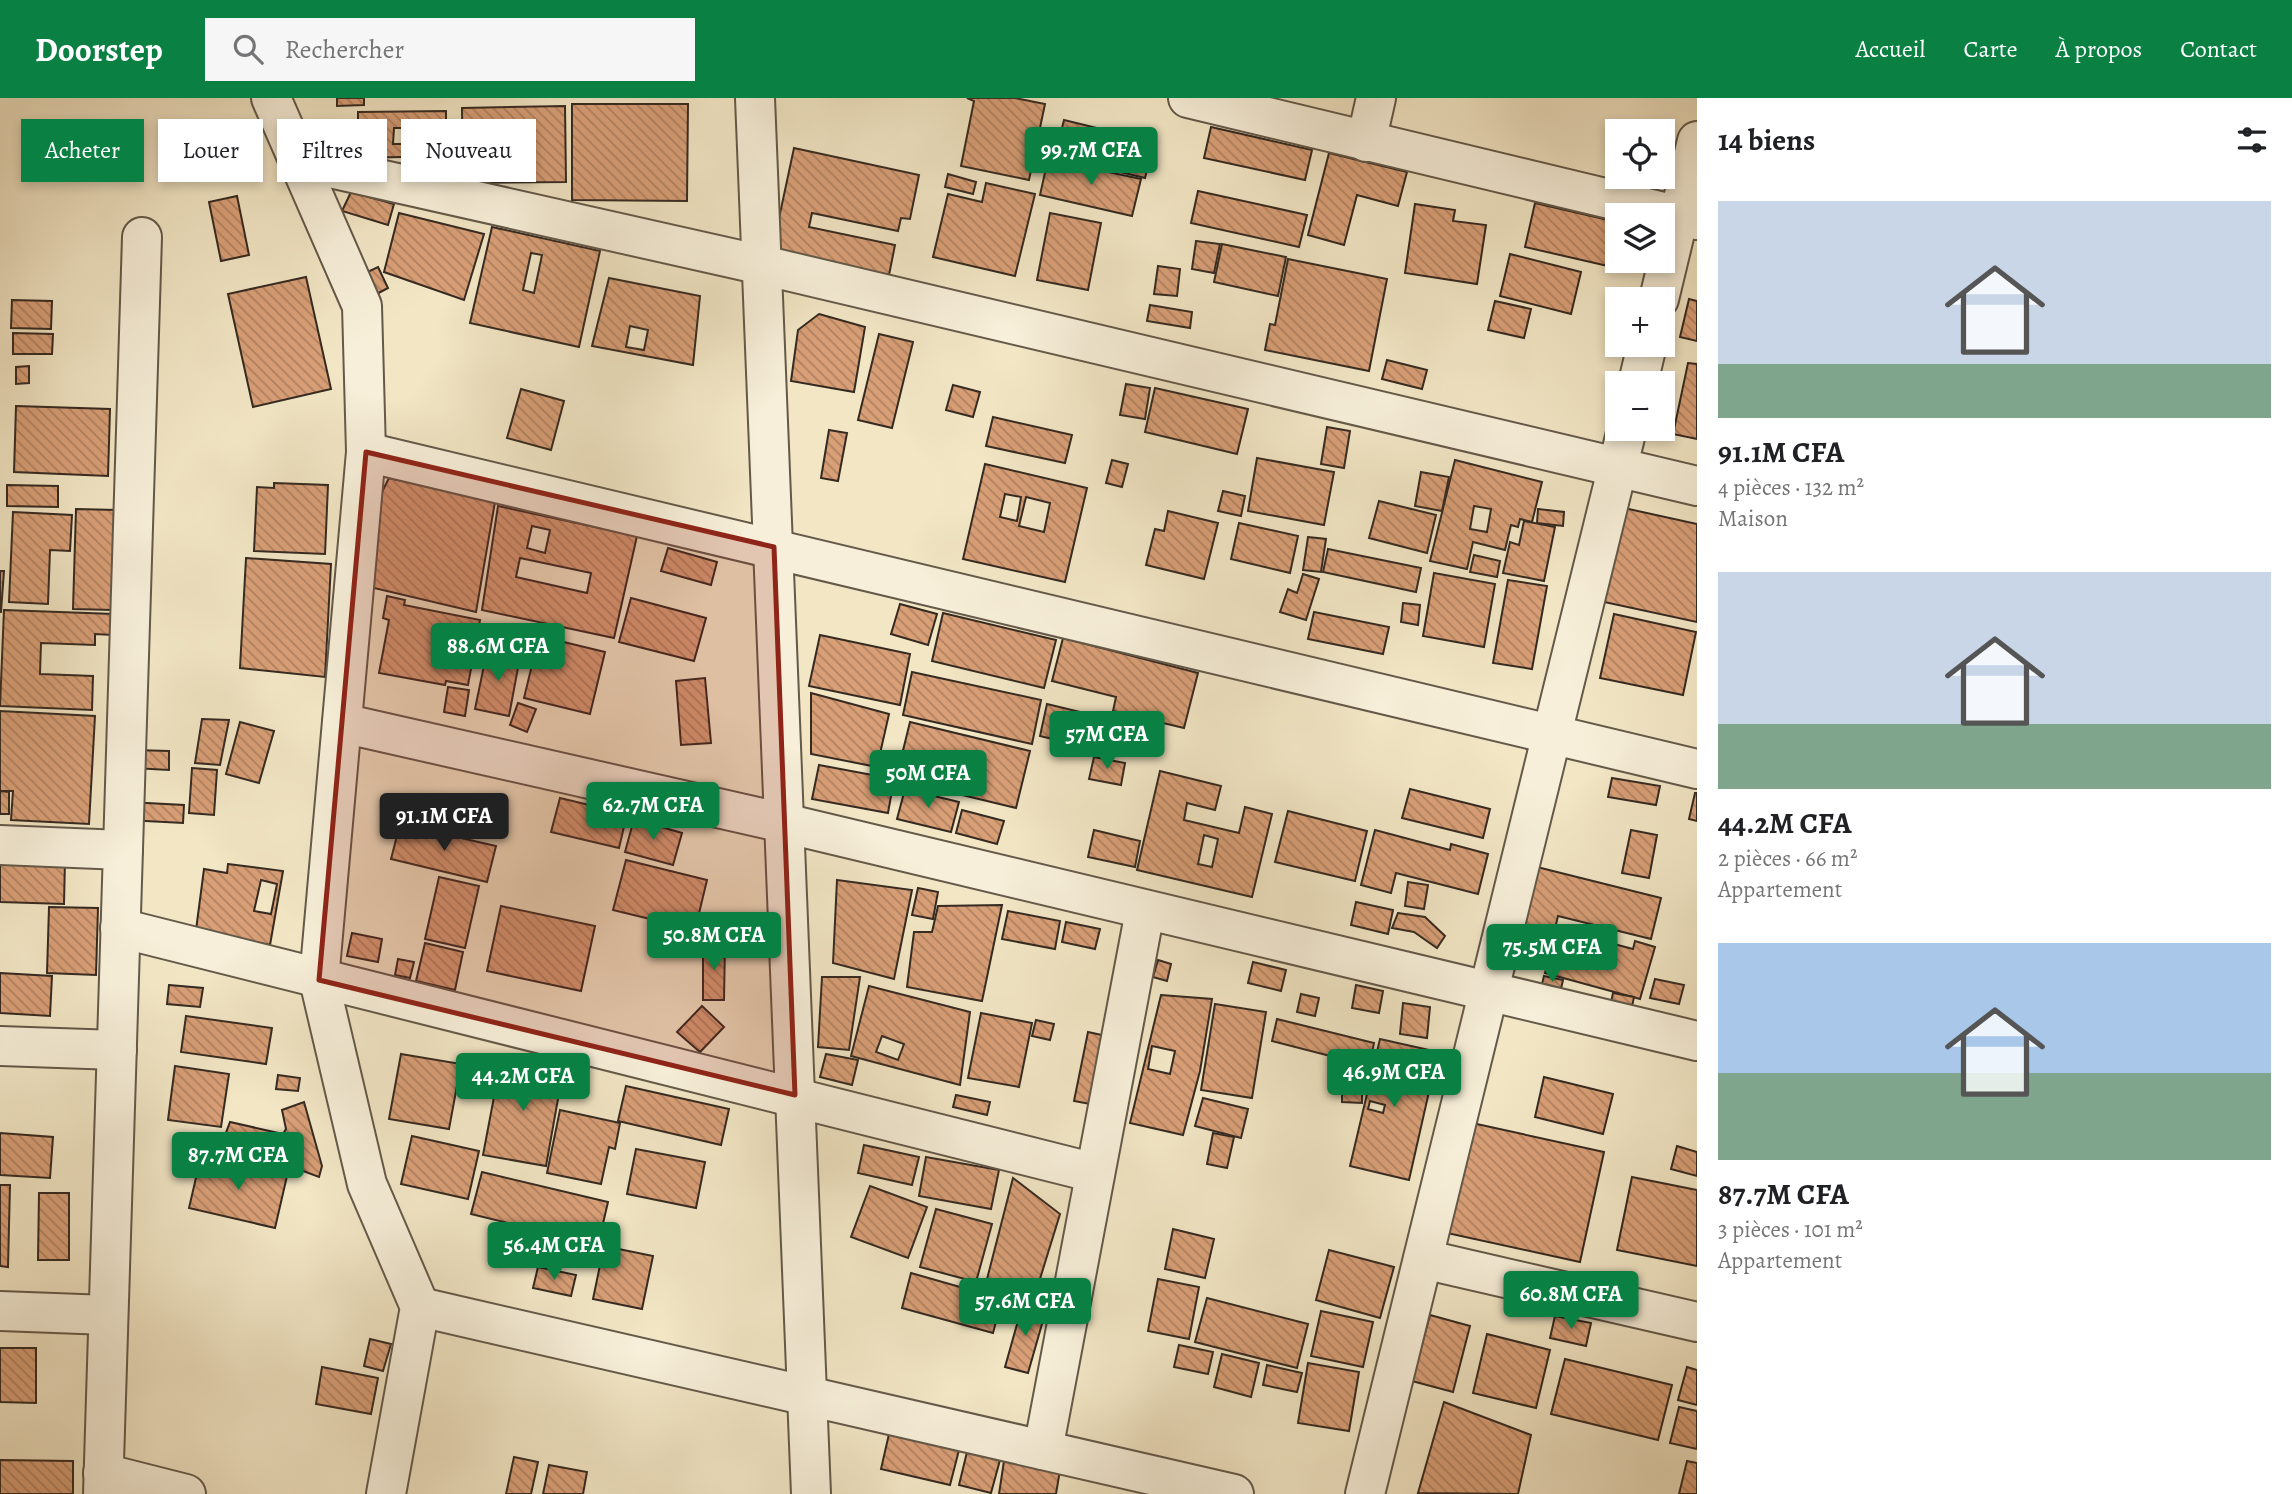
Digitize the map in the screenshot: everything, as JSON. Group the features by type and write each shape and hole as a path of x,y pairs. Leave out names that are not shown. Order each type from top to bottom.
{"street":[{"path":"271,98 280,119"},
{"path":"755,98 811,1494"},
{"path":"1188,98 1688,218"},
{"path":"1366,142 1376,98"},
{"path":"1663,287 1688,218 1697,141"},
{"path":"387,181 762,265 1697,486"},
{"path":"308,182 362,306 366,452 319,980 367,1184 420,1307 386,1494"},
{"path":"142,237 103,1484 186,1494"},
{"path":"1366,1494 1624,441"},
{"path":"366,452 774,547 1697,769"},
{"path":"342,723 784,823 1697,1041"},
{"path":"0,845 123,850"},
{"path":"1043,1450 1145,911"},
{"path":"120,928 319,980 796,1095 1095,1173"},
{"path":"0,1046 117,1050"},
{"path":"1423,1259 1697,1322"},
{"path":"420,1307 1234,1494"},
{"path":"0,1311 108,1315"}],"highlighted area":[{"path":"366,452 774,547 795,1095 319,980"}],"building":[{"path":"337,98 364,98 364,105 337,106"},
{"path":"967,98 1015,98 1045,104 1029,180 961,166 974,101"},
{"path":"572,104 688,104 687,201 572,200"},
{"path":"565,106 566,182 463,183 536,182 536,119 462,119 462,108"},
{"path":"446,111 446,119 401,119 401,128 394,128 393,144 401,144 401,157 387,157 387,119 358,119 358,112"},
{"path":"1064,120 1154,142 1145,178 1055,156"},
{"path":"1211,127 1312,150 1305,180 1204,158"},
{"path":"794,148 919,175 910,219 901,218 898,231 812,213 809,227 895,245 889,275 772,251"},
{"path":"1329,153 1407,172 1398,206 1357,195 1344,245 1308,235"},
{"path":"1048,159 1141,179 1132,216 1040,195"},
{"path":"948,174 976,182 973,194 945,187"},
{"path":"986,183 1035,194 1015,276 933,257 948,194 982,202"},
{"path":"1198,191 1307,215 1299,247 1191,223"},
{"path":"351,192 394,204 388,225 342,211"},
{"path":"237,196 249,255 221,261 209,202"},
{"path":"1535,203 1605,219 1605,265 1525,247"},
{"path":"1415,204 1455,210 1453,221 1486,225 1477,284 1405,273"},
{"path":"399,213 484,234 464,300 384,272"},
{"path":"1050,213 1101,223 1088,290 1037,280"},
{"path":"492,227 600,251 579,347 470,323","holes":["531,253 542,255 534,293 523,290"]},
{"path":"1196,241 1220,244 1214,273 1192,269"},
{"path":"1222,244 1286,257 1278,296 1214,282"},
{"path":"1510,254 1581,272 1571,314 1500,296"},
{"path":"1288,259 1387,279 1369,371 1265,350 1270,324 1275,325"},
{"path":"1158,266 1180,269 1177,296 1154,294"},
{"path":"378,267 388,288 371,297 361,275"},
{"path":"306,277 331,389 253,407 228,294"},
{"path":"609,278 700,296 693,365 592,346","holes":["630,326 648,330 644,350 626,347"]},
{"path":"1689,299 1697,301 1697,341 1680,337"},
{"path":"12,300 52,301 51,329 11,328"},
{"path":"1495,301 1531,309 1524,338 1488,330"},
{"path":"1150,305 1192,312 1190,328 1147,321"},
{"path":"819,314 865,327 854,392 791,381 798,330"},
{"path":"13,333 53,334 52,354 13,354"},
{"path":"879,334 913,342 892,428 858,420"},
{"path":"1387,360 1427,370 1422,389 1382,379"},
{"path":"1688,363 1697,364 1697,439 1675,434"},
{"path":"29,366 29,383 16,384 16,367"},
{"path":"1126,384 1150,388 1145,419 1120,415"},
{"path":"953,385 980,392 973,417 946,410"},
{"path":"1155,388 1248,409 1237,454 1145,432"},
{"path":"521,389 564,401 551,450 507,438"},
{"path":"16,406 110,409 108,476 14,472"},
{"path":"993,417 1072,435 1065,463 986,446"},
{"path":"1327,427 1350,431 1344,468 1321,464"},
{"path":"829,430 847,433 838,481 821,478"},
{"path":"1257,458 1334,472 1324,525 1248,511"},
{"path":"1112,460 1128,464 1122,487 1106,483"},
{"path":"1455,460 1542,482 1532,522 1520,519 1518,527 1511,525 1505,550 1473,542 1467,569 1430,561","holes":["1474,506 1491,509 1487,532 1470,529"]},
{"path":"985,464 1087,488 1065,582 963,559","holes":["1005,494 1021,497 1017,521 1000,517","1026,497 1050,503 1044,532 1019,526"]},
{"path":"1421,472 1449,477 1442,511 1415,506"},
{"path":"389,478 495,502 476,612 374,588 376,504"},
{"path":"274,483 328,485 325,554 254,551 257,487 274,488"},
{"path":"7,485 58,486 58,507 7,506"},
{"path":"1223,491 1245,496 1241,516 1218,511"},
{"path":"1379,501 1436,515 1427,553 1369,538"},
{"path":"498,506 637,536 614,638 482,610","holes":["532,526 550,530 545,553 527,548","520,558 591,573 587,593 516,577"]},
{"path":"1615,506 1697,524 1697,622 1595,600"},
{"path":"76,509 117,510 113,610 73,609"},
{"path":"1538,509 1564,512 1563,526 1537,523"},
{"path":"1168,511 1218,523 1204,579 1146,565 1155,529 1164,531"},
{"path":"13,512 72,515 70,551 50,550 48,604 9,602"},
{"path":"1524,521 1555,527 1544,581 1503,573 1510,542 1519,545"},
{"path":"1239,523 1298,536 1290,573 1231,559"},
{"path":"1308,537 1326,539 1321,572 1303,570"},
{"path":"668,548 717,562 711,585 661,571"},
{"path":"1328,549 1421,568 1416,592 1323,572"},
{"path":"1474,555 1500,561 1497,577 1470,572"},
{"path":"246,558 331,564 325,677 240,668"},
{"path":"0,571 4,571 1,612 0,612"},
{"path":"1434,573 1495,584 1484,647 1423,636"},
{"path":"1303,574 1319,579 1306,620 1280,612 1288,589 1297,593"},
{"path":"1508,580 1547,586 1532,669 1493,663"},
{"path":"387,596 405,600 404,605 480,620 468,685 446,681 445,685 379,673 389,620 383,618"},
{"path":"631,598 706,618 694,661 619,642"},
{"path":"1403,603 1420,605 1418,625 1401,622"},
{"path":"900,604 937,614 928,645 891,634"},
{"path":"4,610 114,614 113,635 95,634 95,645 41,643 40,674 93,676 92,710 0,706"},
{"path":"1314,612 1389,627 1383,654 1308,639"},
{"path":"943,613 1056,640 1044,688 932,661"},
{"path":"1614,614 1696,632 1683,695 1600,678"},
{"path":"820,635 910,654 900,705 809,686"},
{"path":"539,636 605,652 590,714 524,698"},
{"path":"1063,638 1198,673 1184,728 1113,711 1116,697 1052,681"},
{"path":"487,651 520,657 509,716 475,709"},
{"path":"912,672 1041,700 1032,744 903,715"},
{"path":"705,678 711,743 681,745 676,681"},
{"path":"448,687 469,690 465,716 444,712"},
{"path":"811,693 889,714 877,767 811,754"},
{"path":"518,703 536,709 527,732 510,725"},
{"path":"1047,704 1113,720 1105,752 1040,736"},
{"path":"0,711 95,716 89,824 11,820 13,791 0,791"},
{"path":"202,719 229,720 220,765 195,763"},
{"path":"240,722 274,731 259,783 226,774"},
{"path":"910,722 1030,751 1016,808 896,779"},
{"path":"135,750 169,751 169,770 133,768"},
{"path":"1094,757 1125,763 1121,785 1089,779"},
{"path":"819,765 894,779 888,813 812,799"},
{"path":"192,768 217,770 214,815 189,813"},
{"path":"1160,771 1221,786 1215,810 1187,803 1184,820 1239,833 1245,807 1272,814 1252,897 1137,870","holes":["1204,835 1218,839 1212,867 1198,864"]},
{"path":"1612,778 1660,786 1656,805 1608,797"},
{"path":"905,789 959,802 951,832 897,819"},
{"path":"1410,789 1490,809 1483,838 1402,818"},
{"path":"0,791 9,792 9,814 0,814"},
{"path":"1697,793 1697,821 1689,819"},
{"path":"560,798 627,814 619,848 551,832"},
{"path":"128,802 184,805 183,823 127,820"},
{"path":"962,810 1004,821 997,844 956,833"},
{"path":"1288,811 1367,831 1355,881 1275,862"},
{"path":"634,819 682,833 673,865 625,852"},
{"path":"400,824 496,846 487,882 391,859"},
{"path":"1094,830 1140,841 1135,867 1088,857"},
{"path":"1375,830 1450,850 1451,844 1488,854 1478,894 1396,873 1391,893 1361,885"},
{"path":"1631,830 1657,835 1649,878 1622,873"},
{"path":"0,858 65,860 64,904 0,902"},
{"path":"626,860 707,880 695,930 613,910"},
{"path":"228,864 283,871 270,945 196,930 204,869 227,873","holes":["261,880 277,884 271,914 254,911"]},
{"path":"1529,865 1661,898 1651,939 1558,916 1550,950 1510,940"},
{"path":"439,877 479,886 465,948 425,939"},
{"path":"837,880 912,890 894,979 833,963"},
{"path":"1408,882 1428,885 1424,909 1405,906"},
{"path":"918,888 938,892 933,919 912,915"},
{"path":"1356,902 1393,910 1388,934 1351,925"},
{"path":"1002,905 982,1001 907,987 914,932 932,932 938,906"},
{"path":"501,906 595,926 581,991 487,971"},
{"path":"49,907 98,908 96,975 47,973"},
{"path":"1008,911 1060,921 1055,949 1002,939"},
{"path":"1398,913 1425,917 1445,936 1437,948 1414,932 1392,928"},
{"path":"1066,922 1100,929 1095,949 1062,942"},
{"path":"1557,929 1633,949 1635,941 1655,947 1640,999 1545,973"},
{"path":"352,933 382,939 378,962 347,956"},
{"path":"425,943 463,952 455,990 416,981"},
{"path":"703,944 725,944 724,1000 703,1000"},
{"path":"398,959 414,962 410,978 395,975"},
{"path":"1158,960 1171,964 1167,981 1153,977"},
{"path":"1253,962 1286,970 1281,991 1248,983"},
{"path":"0,973 52,976 50,1016 0,1013"},
{"path":"1544,976 1563,980 1560,993 1541,988"},
{"path":"822,977 860,977 849,1050 818,1047"},
{"path":"1655,979 1684,985 1679,1004 1650,998"},
{"path":"169,985 203,988 200,1007 167,1004"},
{"path":"1356,985 1383,991 1379,1013 1352,1008"},
{"path":"869,986 970,1012 960,1085 851,1056","holes":["882,1036 904,1044 898,1060 876,1052"]},
{"path":"1613,993 1634,997 1630,1016 1609,1012"},
{"path":"1301,994 1319,998 1315,1016 1297,1012"},
{"path":"1161,995 1212,999 1200,1071 1183,1135 1130,1123","holes":["1152,1046 1175,1051 1170,1074 1148,1069"]},
{"path":"1403,1003 1430,1007 1427,1038 1400,1034"},
{"path":"1215,1004 1266,1012 1252,1098 1201,1090"},
{"path":"702,1006 724,1027 700,1052 677,1032"},
{"path":"981,1013 1032,1023 1019,1087 968,1078"},
{"path":"186,1016 272,1028 266,1064 181,1052"},
{"path":"1277,1019 1374,1043 1369,1066 1272,1041"},
{"path":"1036,1020 1054,1024 1050,1040 1032,1036"},
{"path":"1088,1032 1111,1037 1096,1105 1074,1101"},
{"path":"1380,1039 1438,1052 1409,1180 1350,1166","holes":["1370,1101 1385,1105 1383,1113 1368,1109"]},
{"path":"401,1054 461,1064 449,1129 389,1119"},
{"path":"826,1054 858,1060 852,1085 820,1077"},
{"path":"501,1060 563,1071 546,1166 483,1155"},
{"path":"175,1066 229,1074 221,1127 168,1120"},
{"path":"278,1075 300,1078 298,1091 276,1089"},
{"path":"1544,1077 1613,1094 1603,1134 1535,1117"},
{"path":"1342,1078 1362,1078 1362,1103 1342,1102"},
{"path":"626,1086 729,1109 721,1145 618,1121"},
{"path":"956,1095 990,1102 987,1115 953,1107"},
{"path":"1203,1098 1248,1109 1241,1138 1195,1126"},
{"path":"304,1102 322,1166 319,1177 223,1141 230,1122 283,1134 286,1129 282,1110"},
{"path":"560,1110 620,1123 615,1149 609,1147 601,1184 547,1173"},
{"path":"1463,1121 1604,1152 1580,1262 1438,1231"},
{"path":"0,1133 53,1137 50,1178 0,1175"},
{"path":"1213,1133 1234,1137 1227,1168 1207,1164"},
{"path":"412,1136 479,1151 468,1199 401,1184"},
{"path":"864,1145 919,1157 912,1185 858,1173"},
{"path":"1677,1146 1697,1152 1697,1176 1671,1169"},
{"path":"636,1149 705,1162 696,1208 627,1194"},
{"path":"201,1156 287,1176 275,1228 189,1208"},
{"path":"926,1157 999,1170 991,1209 919,1196"},
{"path":"482,1172 608,1202 598,1245 471,1214"},
{"path":"1632,1177 1697,1190 1697,1266 1617,1250"},
{"path":"1013,1178 1060,1214 1035,1295 986,1283"},
{"path":"0,1185 10,1185 8,1267 0,1266"},
{"path":"870,1186 927,1207 908,1258 851,1237"},
{"path":"39,1193 69,1193 69,1260 38,1260"},
{"path":"936,1209 992,1224 976,1282 920,1267"},
{"path":"1173,1229 1214,1239 1205,1278 1165,1269"},
{"path":"604,1246 653,1256 642,1309 593,1299"},
{"path":"1329,1250 1394,1267 1380,1318 1316,1300"},
{"path":"538,1267 576,1275 571,1296 533,1288"},
{"path":"911,1273 1002,1299 993,1333 902,1308"},
{"path":"1158,1279 1199,1287 1189,1339 1148,1331"},
{"path":"1207,1298 1308,1324 1297,1368 1195,1342"},
{"path":"1023,1303 1046,1310 1028,1373 1005,1367"},
{"path":"1321,1311 1373,1322 1363,1367 1311,1356"},
{"path":"1430,1315 1470,1326 1453,1392 1412,1381"},
{"path":"1555,1316 1591,1323 1586,1346 1550,1338"},
{"path":"1487,1334 1550,1350 1536,1408 1473,1393"},
{"path":"370,1339 391,1344 383,1371 364,1366"},
{"path":"1179,1345 1213,1352 1208,1374 1174,1367"},
{"path":"0,1348 36,1348 36,1403 0,1402"},
{"path":"1222,1354 1259,1363 1251,1397 1214,1387"},
{"path":"1565,1359 1672,1385 1658,1440 1551,1414"},
{"path":"1308,1363 1359,1372 1349,1431 1298,1423"},
{"path":"1267,1365 1302,1373 1297,1392 1263,1385"},
{"path":"322,1367 378,1378 371,1414 316,1404"},
{"path":"1687,1367 1697,1370 1697,1405 1678,1400"},
{"path":"1444,1402 1531,1435 1518,1494 1418,1493"},
{"path":"1679,1407 1697,1411 1697,1449 1670,1443"},
{"path":"889,1434 959,1450 950,1485 881,1469"},
{"path":"967,1452 1000,1460 991,1493 959,1485"},
{"path":"514,1457 538,1462 531,1494 506,1494"},
{"path":"0,1460 73,1461 73,1494 0,1494"},
{"path":"1004,1461 1060,1470 1056,1494 999,1494"},
{"path":"1687,1461 1697,1463 1697,1494 1679,1494"},
{"path":"549,1465 587,1472 583,1494 543,1494"}]}
